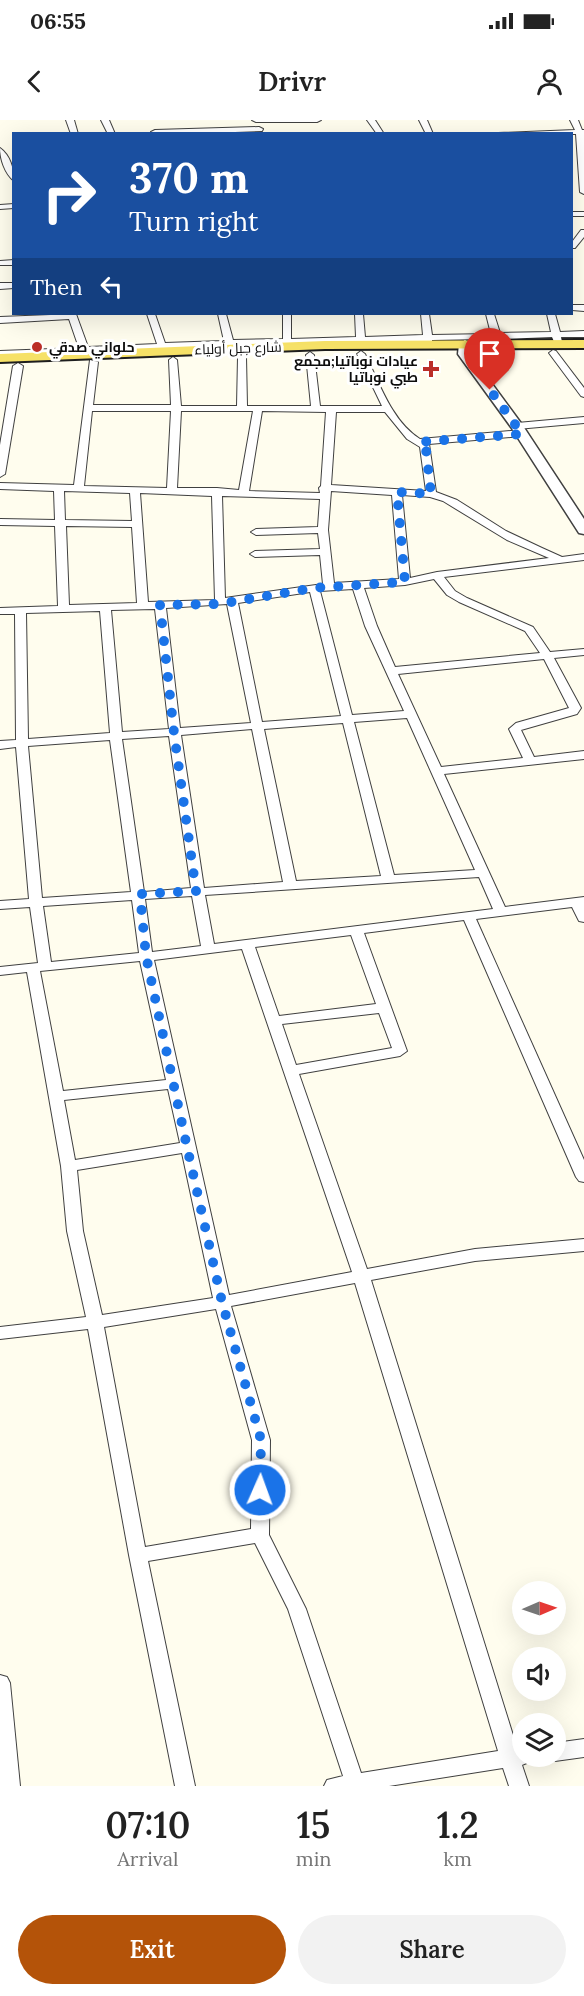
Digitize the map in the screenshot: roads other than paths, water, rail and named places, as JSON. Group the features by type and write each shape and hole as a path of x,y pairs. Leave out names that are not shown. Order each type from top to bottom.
{"main road":[{"name":"شارع جبل أولياء","path":"234,350 310,355 361,346 428,341 464,349 496,340 556,344 584,354"},
{"name":"شارع جبل أولياء","path":"0,358 234,350 287,344 464,349 584,344"},
{"name":"شارع جبل أولياء","path":"0,367 88,355"}],"street":[{"path":"256,120 317,122"},
{"path":"154,131 262,131 256,120"},
{"path":"574,120 581,132 584,192"},
{"path":"2,146 11,181"},
{"path":"578,243 584,232"},
{"path":"0,320 73,315 88,355 88,408 79,487"},
{"path":"151,315 166,352 176,408 172,489"},
{"path":"222,315 234,350 243,410"},
{"path":"287,315 287,344"},
{"path":"359,315 361,346 388,409 410,437 420,442 426,449 431,494"},
{"path":"425,315 428,341 496,340 490,315"},
{"path":"551,315 556,344 584,394"},
{"path":"556,344 584,334"},
{"path":"464,349 580,517 584,530"},
{"path":"0,354 88,355"},
{"path":"310,355 316,410"},
{"path":"0,474 18,366"},
{"path":"88,408 388,409"},
{"path":"244,492 258,410"},
{"path":"329,588 323,530 331,410"},
{"path":"420,442 584,420"},
{"path":"0,486 431,494 463,505 485,522 533,550 564,559"},
{"path":"59,487 64,608"},
{"path":"135,489 143,605"},
{"path":"217,491 227,602 257,727 290,885"},
{"path":"397,492 405,582"},
{"path":"0,522 137,524"},
{"path":"256,532 323,530"},
{"path":"255,554 324,552"},
{"path":"0,610 227,602 314,588 405,582 437,575 584,557"},
{"path":"437,575 451,593 529,629 547,655 575,708 569,713 517,727 516,735 530,761"},
{"path":"358,586 370,626 501,912"},
{"path":"314,588 389,880"},
{"path":"160,605 174,733 196,891 208,949"},
{"path":"105,606 116,737 140,894 146,956 222,1302 261,1440 260,1535 297,1609 356,1784"},
{"path":"20,610 22,744 36,902 39,967 56,1096 69,1166 75,1232 95,1322 138,1555 185,1786"},
{"path":"391,671 584,652"},
{"path":"0,745 410,714"},
{"path":"437,771 584,755"},
{"path":"0,904 482,873"},
{"path":"0,971 356,932 580,902 584,918"},
{"path":"469,917 584,1177"},
{"path":"290,1071 400,1052 356,932"},
{"path":"247,944 361,1275 512,1745"},
{"path":"272,1020 383,1008"},
{"path":"56,1096 173,1084"},
{"path":"69,1166 187,1147"},
{"path":"0,1333 95,1322 222,1302 475,1255 584,1245"},
{"path":"138,1555 260,1535"},
{"path":"0,1683 10,1786"},
{"path":"566,1750 584,1748"},
{"path":"334,1786 512,1758"},
{"path":"517,1767 519,1786"}],"place":[{"name":"حلواني صدقي","path":"37,347"},
{"name":"عيادات نوباتيا;مجمع طبي نوباتيا","path":"431,369"}]}
